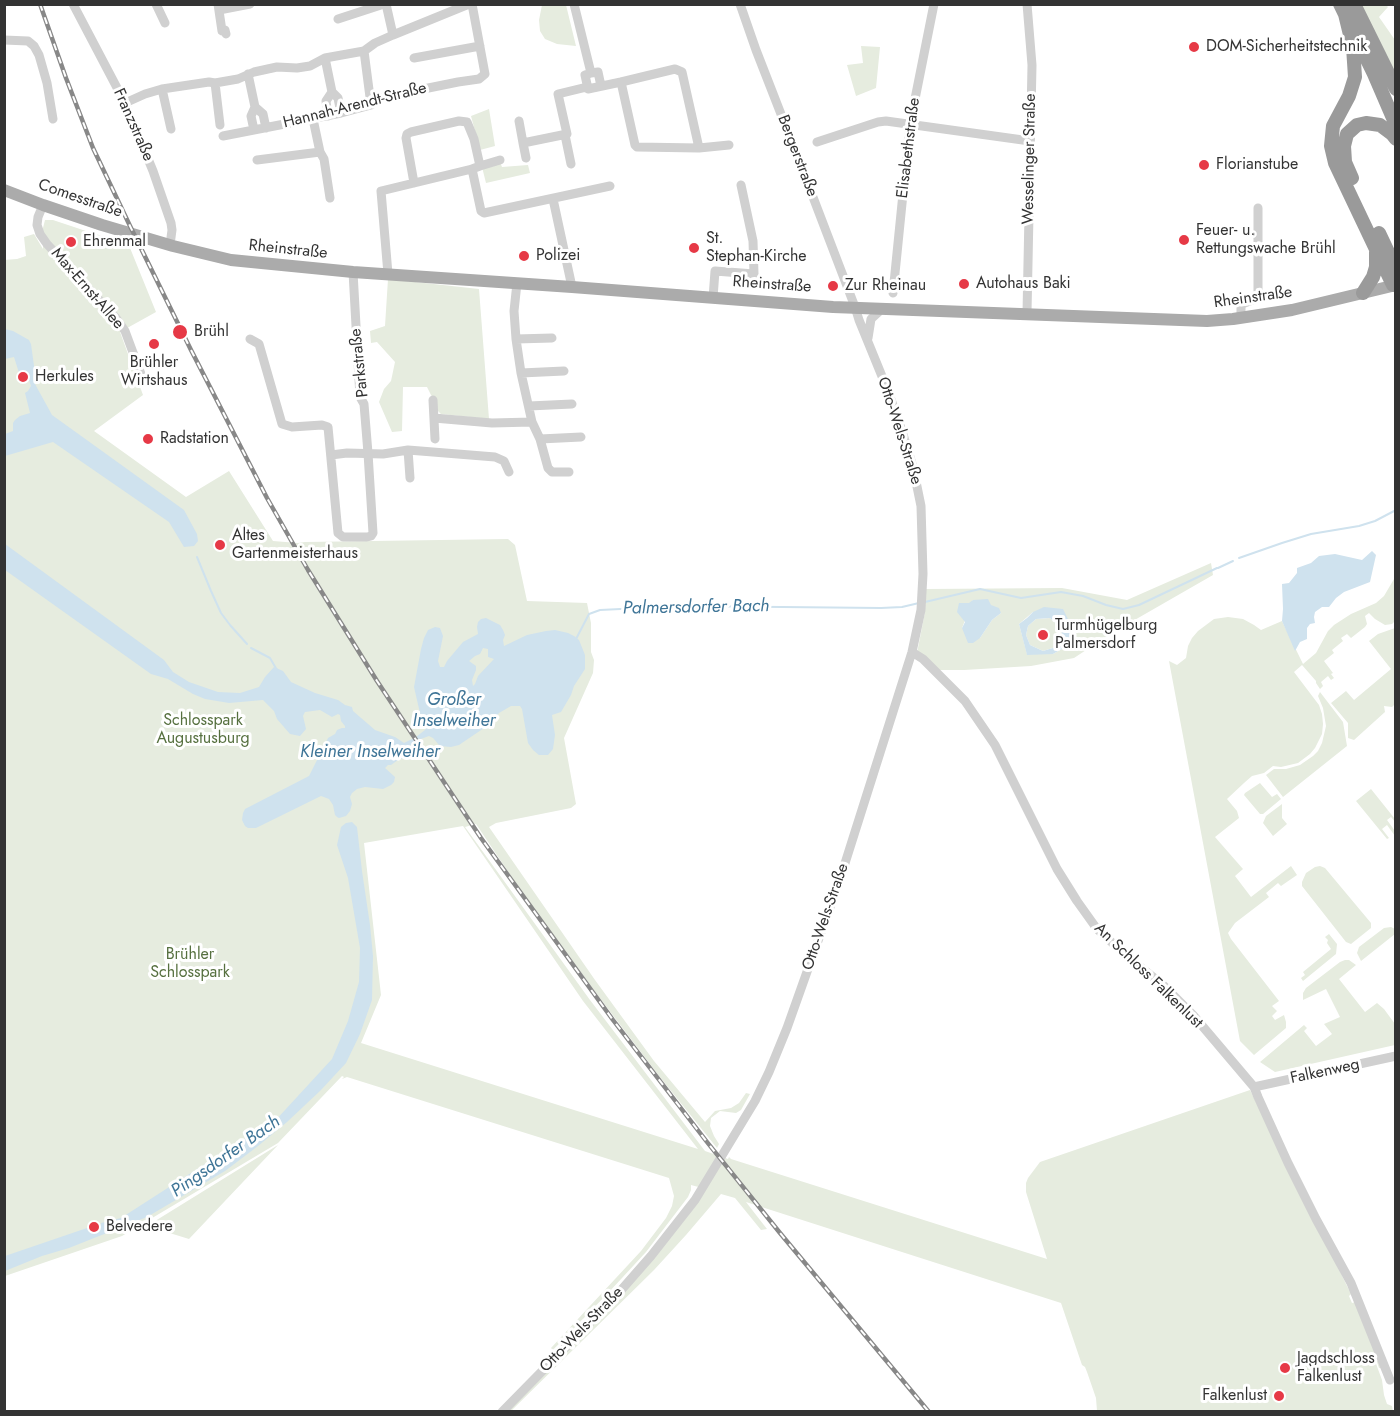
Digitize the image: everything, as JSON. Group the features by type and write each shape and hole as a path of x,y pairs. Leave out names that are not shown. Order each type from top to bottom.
{"highway":[{"path":"1346,8 1395,89"},
{"path":"1346,8 1395,125"},
{"path":"1346,8 1353,47 1355,77 1349,96 1333,126 1331,146 1335,163 1394,285"},
{"path":"1395,139 1380,125 1366,123 1357,125 1347,134 1344,146 1345,162 1395,266"},
{"path":"1363,293 1376,267 1376,247"}],"main road":[{"name":"Comesstraße","path":"4,190 146,238"},
{"name":"Rheinstraße","path":"146,238 231,260 353,272 883,309 1207,321 1292,310 1394,285"}],"street":[{"path":"156,4 165,23"},
{"path":"226,34 225,30 222,31 219,7 250,4"},
{"path":"338,19 385,4 393,35"},
{"path":"125,103 162,89 238,80 254,72 310,66 325,58 363,51 393,35 471,4 480,46 414,58"},
{"path":"574,4 591,74"},
{"name":"Bergerstraße","path":"740,4 855,307"},
{"name":"Elisabethstraße","path":"894,293 909,124 934,4"},
{"name":"Wesselinger Straße","path":"1027,4 1032,66 1027,313"},
{"name":"Franzstraße","path":"79,6 125,103 153,171 171,223 170,245"},
{"path":"4,40 28,41 39,55 47,83 53,119"},
{"name":"Hannah-Arendt-Straße","path":"223,136 328,116 371,105 384,97 479,79 486,74 480,46"},
{"path":"363,51 371,105"},
{"path":"325,58 332,92 338,98 341,113"},
{"path":"571,164 558,94 675,69 682,72 699,148"},
{"path":"587,87 585,75 598,72 601,86"},
{"path":"248,74 255,106 262,114 266,128"},
{"path":"621,82 635,146 699,148 729,146"},
{"path":"215,83 220,125"},
{"path":"162,89 171,129"},
{"path":"328,116 326,101 332,92"},
{"path":"254,130 251,116 255,106"},
{"path":"314,119 320,152 324,159 330,198"},
{"path":"414,183 407,134 459,121 467,122 474,139 483,213 553,199 577,188 610,186"},
{"path":"519,121 526,158"},
{"path":"817,142 886,121 1030,141"},
{"path":"523,143 565,135"},
{"path":"257,160 320,152"},
{"path":"388,274 381,191 500,160"},
{"path":"713,298 715,271 754,274 753,241 741,185"},
{"path":"553,199 572,287"},
{"name":"Max-Ernst-Allee","path":"43,205 37,225 40,234 116,318 125,332 141,374"},
{"path":"1241,318 1242,304 1255,299 1258,294 1258,208"},
{"name":"Parkstraße","path":"331,455 338,533 344,537 371,536 373,533 368,453 364,404 360,397 353,272"},
{"path":"517,283 514,311 516,339 532,422 540,439 548,468 552,472 569,472"},
{"name":"Otto-Wels-Straße","path":"502,1412 616,1296 658,1248 695,1200 755,1101 769,1072 807,975 840,879 912,652 922,596 923,541 921,506 917,486 902,431 855,307"},
{"path":"868,341 871,319 883,309"},
{"path":"516,339 552,338"},
{"path":"250,339 259,344 282,424 292,427 326,425 330,431 331,455 383,454 408,450 495,457 504,461 509,472"},
{"path":"521,373 564,371"},
{"path":"433,400 435,439"},
{"path":"529,406 572,404"},
{"path":"434,418 492,423 532,422"},
{"path":"540,439 581,437"},
{"path":"408,450 410,478"},
{"name":"An Schloss Falkenlust","path":"912,652 923,659 965,701 995,745 1057,869 1096,929 1162,984 1193,1016 1254,1087 1288,1162 1351,1283 1390,1380"},
{"name":"Falkenweg","path":"1254,1087 1395,1056"}],"green space":[{"path":"542,5 566,5 576,46 557,44 545,39 540,31 539,20"},
{"path":"1360,5 1386,5 1388,7 1379,17 1395,40 1395,78"},
{"path":"861,46 880,47 876,88 856,96 847,65 863,63"},
{"path":"489,109 495,146 480,150 471,116"},
{"path":"500,162 502,167 528,165 530,173 486,183 482,167"},
{"name":"Schlosspark Augustusburg","path":"45,220 53,220 128,243 156,312 120,332 143,395 94,431 186,497 229,471 273,541 298,543 508,539 515,545 527,601 587,603 591,623 593,673 564,738 576,804 571,808 496,823 489,827 654,1061 705,1122 715,1111 731,1108 739,1103 746,1093 750,1094 741,1110 736,1113 720,1111 711,1118 710,1126 719,1144 717,1148 596,993 519,888 476,824 465,827 590,1000 705,1151 1047,1259 1026,1192 1028,1178 1040,1162 1250,1090 1351,1294 1349,1296 1352,1303 1355,1302 1382,1368 1379,1368 1375,1361 1387,1404 1392,1406 1393,1411 1097,1411 1096,1398 1061,1303 746,1202 767,1229 761,1230 735,1198 721,1194 654,1270 511,1411 507,1411 706,1189 691,1185 688,1197 646,1252 553,1350 551,1348 641,1251 666,1218 674,1196 669,1178 347,1077 342,1079 344,1077 342,1076 278,1143 122,1236 5,1276 4,260 26,256 24,237 34,234 43,249","holes":["463,826 583,1001 698,1149 361,1043 381,995 364,843"]},
{"path":"388,279 479,289 489,419 441,414 427,387 403,387 402,431 392,432 379,402 384,389 391,381 395,362 377,342 371,343 370,331 385,326"},
{"path":"1211,563 1213,575 1112,633 1074,658 1031,666 934,670 917,653 925,612 926,589 1062,588 1127,600","holes":["973,600 1001,613 992,620 980,638 962,628","1033,612 1069,621 1071,637 1067,646 1053,654 1027,654 1019,624"]},
{"path":"1395,571 1395,621 1392,624 1385,625 1369,613 1365,616 1367,624 1365,627 1351,638 1347,634 1341,638 1343,641 1324,661 1334,678 1331,680 1328,676 1321,682 1323,686 1320,689 1302,665 1294,672 1319,705 1322,714 1322,734 1315,748 1298,763 1281,767 1273,766 1264,773 1252,776 1244,783 1227,799 1237,811 1239,818 1215,837 1243,869 1235,876 1251,897 1291,866 1297,875 1281,886 1278,883 1266,893 1269,897 1235,923 1228,933 1279,1001 1272,1006 1277,1011 1272,1016 1275,1020 1284,1015 1286,1022 1286,1028 1254,1055 1240,1041 1169,661 1177,665 1186,658 1188,646 1198,631 1214,619 1228,617 1243,619 1261,630 1282,621 1303,664 1316,653 1328,631 1334,625 1351,614 1376,603 1384,596 1394,579"},
{"path":"1050,618 1062,629 1061,640 1056,647 1043,651 1030,645 1026,635 1028,626 1036,619"},
{"path":"1395,628 1395,704 1392,707 1384,706 1385,712 1354,740 1348,738 1348,723 1331,703 1346,691 1354,700 1391,669 1369,641 1378,634"},
{"path":"1320,692 1343,722 1347,746 1283,797 1266,775 1274,769 1286,769 1300,765 1318,751 1326,726 1318,696"},
{"path":"1260,783 1272,797 1277,794 1281,799 1263,814 1260,814 1244,795"},
{"path":"1371,789 1395,819 1395,822 1391,817 1387,820 1395,831 1395,836 1387,825 1382,829 1389,838 1387,839 1356,801"},
{"path":"1282,804 1282,818 1287,824 1273,836 1263,823 1266,816"},
{"path":"1320,866 1325,868 1371,923 1371,928 1351,944 1346,942 1302,886 1306,873"},
{"path":"1384,928 1395,929 1395,934 1361,961 1357,953 1359,947"},
{"path":"1329,934 1337,944 1336,954 1303,981 1301,978 1305,975 1303,972 1331,949 1325,937"},
{"path":"1345,960 1356,965 1339,979 1365,1012 1377,1003 1384,1009 1395,1024 1395,1045 1275,1072 1260,1062 1304,1025 1307,1028 1304,1031 1316,1046 1332,1034 1324,1024 1340,1017 1326,989 1303,1000 1303,993 1306,988"},
{"path":"278,1145 189,1239 147,1226"}],"water":[{"path":"5,329 29,340 35,384 52,415 184,510 197,534 198,541 194,546 184,547 169,522 53,442 5,456 5,434 13,431 15,420 30,413 25,393 31,386 28,377 20,376 14,357 5,359"},
{"path":"5,544 164,660 173,672 189,682 218,692 240,693 259,687 274,667 283,671 291,682 352,707 353,711 375,730 404,743 416,737 426,728 414,687 424,638 428,630 435,627 440,628 443,636 438,661 440,667 444,667 463,642 478,634 478,622 486,618 500,625 505,635 504,646 527,635 546,631 555,630 574,636 579,640 585,655 585,669 561,712 552,715 555,735 553,749 548,755 539,755 533,750 528,743 522,709 520,706 511,706 459,745 440,746 429,736 418,740 407,748 403,758 385,768 395,777 391,785 383,789 365,787 352,793 350,797 352,804 346,816 337,817 329,799 321,796 256,828 248,828 242,820 245,809 309,776 328,738 337,730 345,728 340,715 332,717 320,710 305,712 303,716 306,729 300,736 290,734 263,700 229,703 205,699 193,694 168,679 151,674 5,570","holes":["483,648 488,649 488,657 494,659 478,676 473,686 472,680 476,666 469,661 480,654"]},
{"path":"1372,551 1376,555 1370,582 1344,592 1329,607 1322,607 1315,612 1315,623 1310,624 1307,628 1307,639 1300,642 1295,651 1282,621 1282,584 1289,583 1297,573 1297,568 1311,563 1319,556 1335,554 1362,560"},
{"path":"988,599 991,605 999,608 1001,613 992,620 980,638 973,643 968,643 962,628 965,622 957,612 959,603"},
{"path":"1044,607 1063,609 1069,621 1071,637 1067,646 1053,654 1027,655 1019,624 1033,612","holes":["1050,618 1062,629 1061,640 1056,647 1043,651 1030,645 1026,635 1028,626 1036,619"]},
{"name":"Pingsdorfer Bach","path":"352,822 357,827 370,925 373,956 372,1000 360,1034 346,1063 287,1122 225,1171 147,1217 5,1271 5,1256 87,1228 90,1232 96,1232 101,1223 121,1218 274,1122 332,1059 348,1021 359,982 360,948 348,878 337,845 341,827"}],"waterway":[{"name":"Palmersdorfer Bach","path":"1239,558 1311,534 1359,526 1396,510"},
{"name":"Palmersdorfer Bach","path":"197,557 221,613 247,644"},
{"name":"Palmersdorfer Bach","path":"1218,568 1233,561"},
{"name":"Palmersdorfer Bach","path":"925,602 980,589 1021,598 1061,592 1083,596 1123,609 1139,605 1217,568"},
{"name":"Palmersdorfer Bach","path":"576,639 589,614 600,610 682,606 881,608 919,603"},
{"name":"Palmersdorfer Bach","path":"251,648 270,658 277,670"}],"railway":[{"path":"40,4 93,148 191,350 267,498 308,570 377,681 481,838 613,1020 780,1233 929,1412"}],"place":[{"name":"DOM-Sicherheitstechnik","path":"1194,47"},
{"name":"Florianstube","path":"1204,165"},
{"name":"Feuer- u. Rettungswache Brühl","path":"1184,240"},
{"name":"Ehrenmal","path":"71,242"},
{"name":"St. Stephan-Kirche","path":"694,248"},
{"name":"Polizei","path":"524,256"},
{"name":"Autohaus Baki","path":"964,284"},
{"name":"Zur Rheinau","path":"833,286"},
{"name":"Brühl","path":"180,332"},
{"name":"Brühler Wirtshaus","path":"154,344"},
{"name":"Herkules","path":"23,377"},
{"name":"Radstation","path":"148,439"},
{"name":"Altes Gartenmeisterhaus","path":"220,545"},
{"name":"Turmhügelburg Palmersdorf","path":"1043,635"},
{"name":"Belvedere","path":"94,1227"},
{"name":"Jagdschloss Falkenlust","path":"1285,1368"},
{"name":"Falkenlust","path":"1279,1396"}],"water label":[{"name":"Großer Inselweiher","path":"454,711"},
{"name":"Kleiner Inselweiher","path":"370,753"}],"park label":[{"name":"Brühler Schlosspark","path":"190,964"}]}
